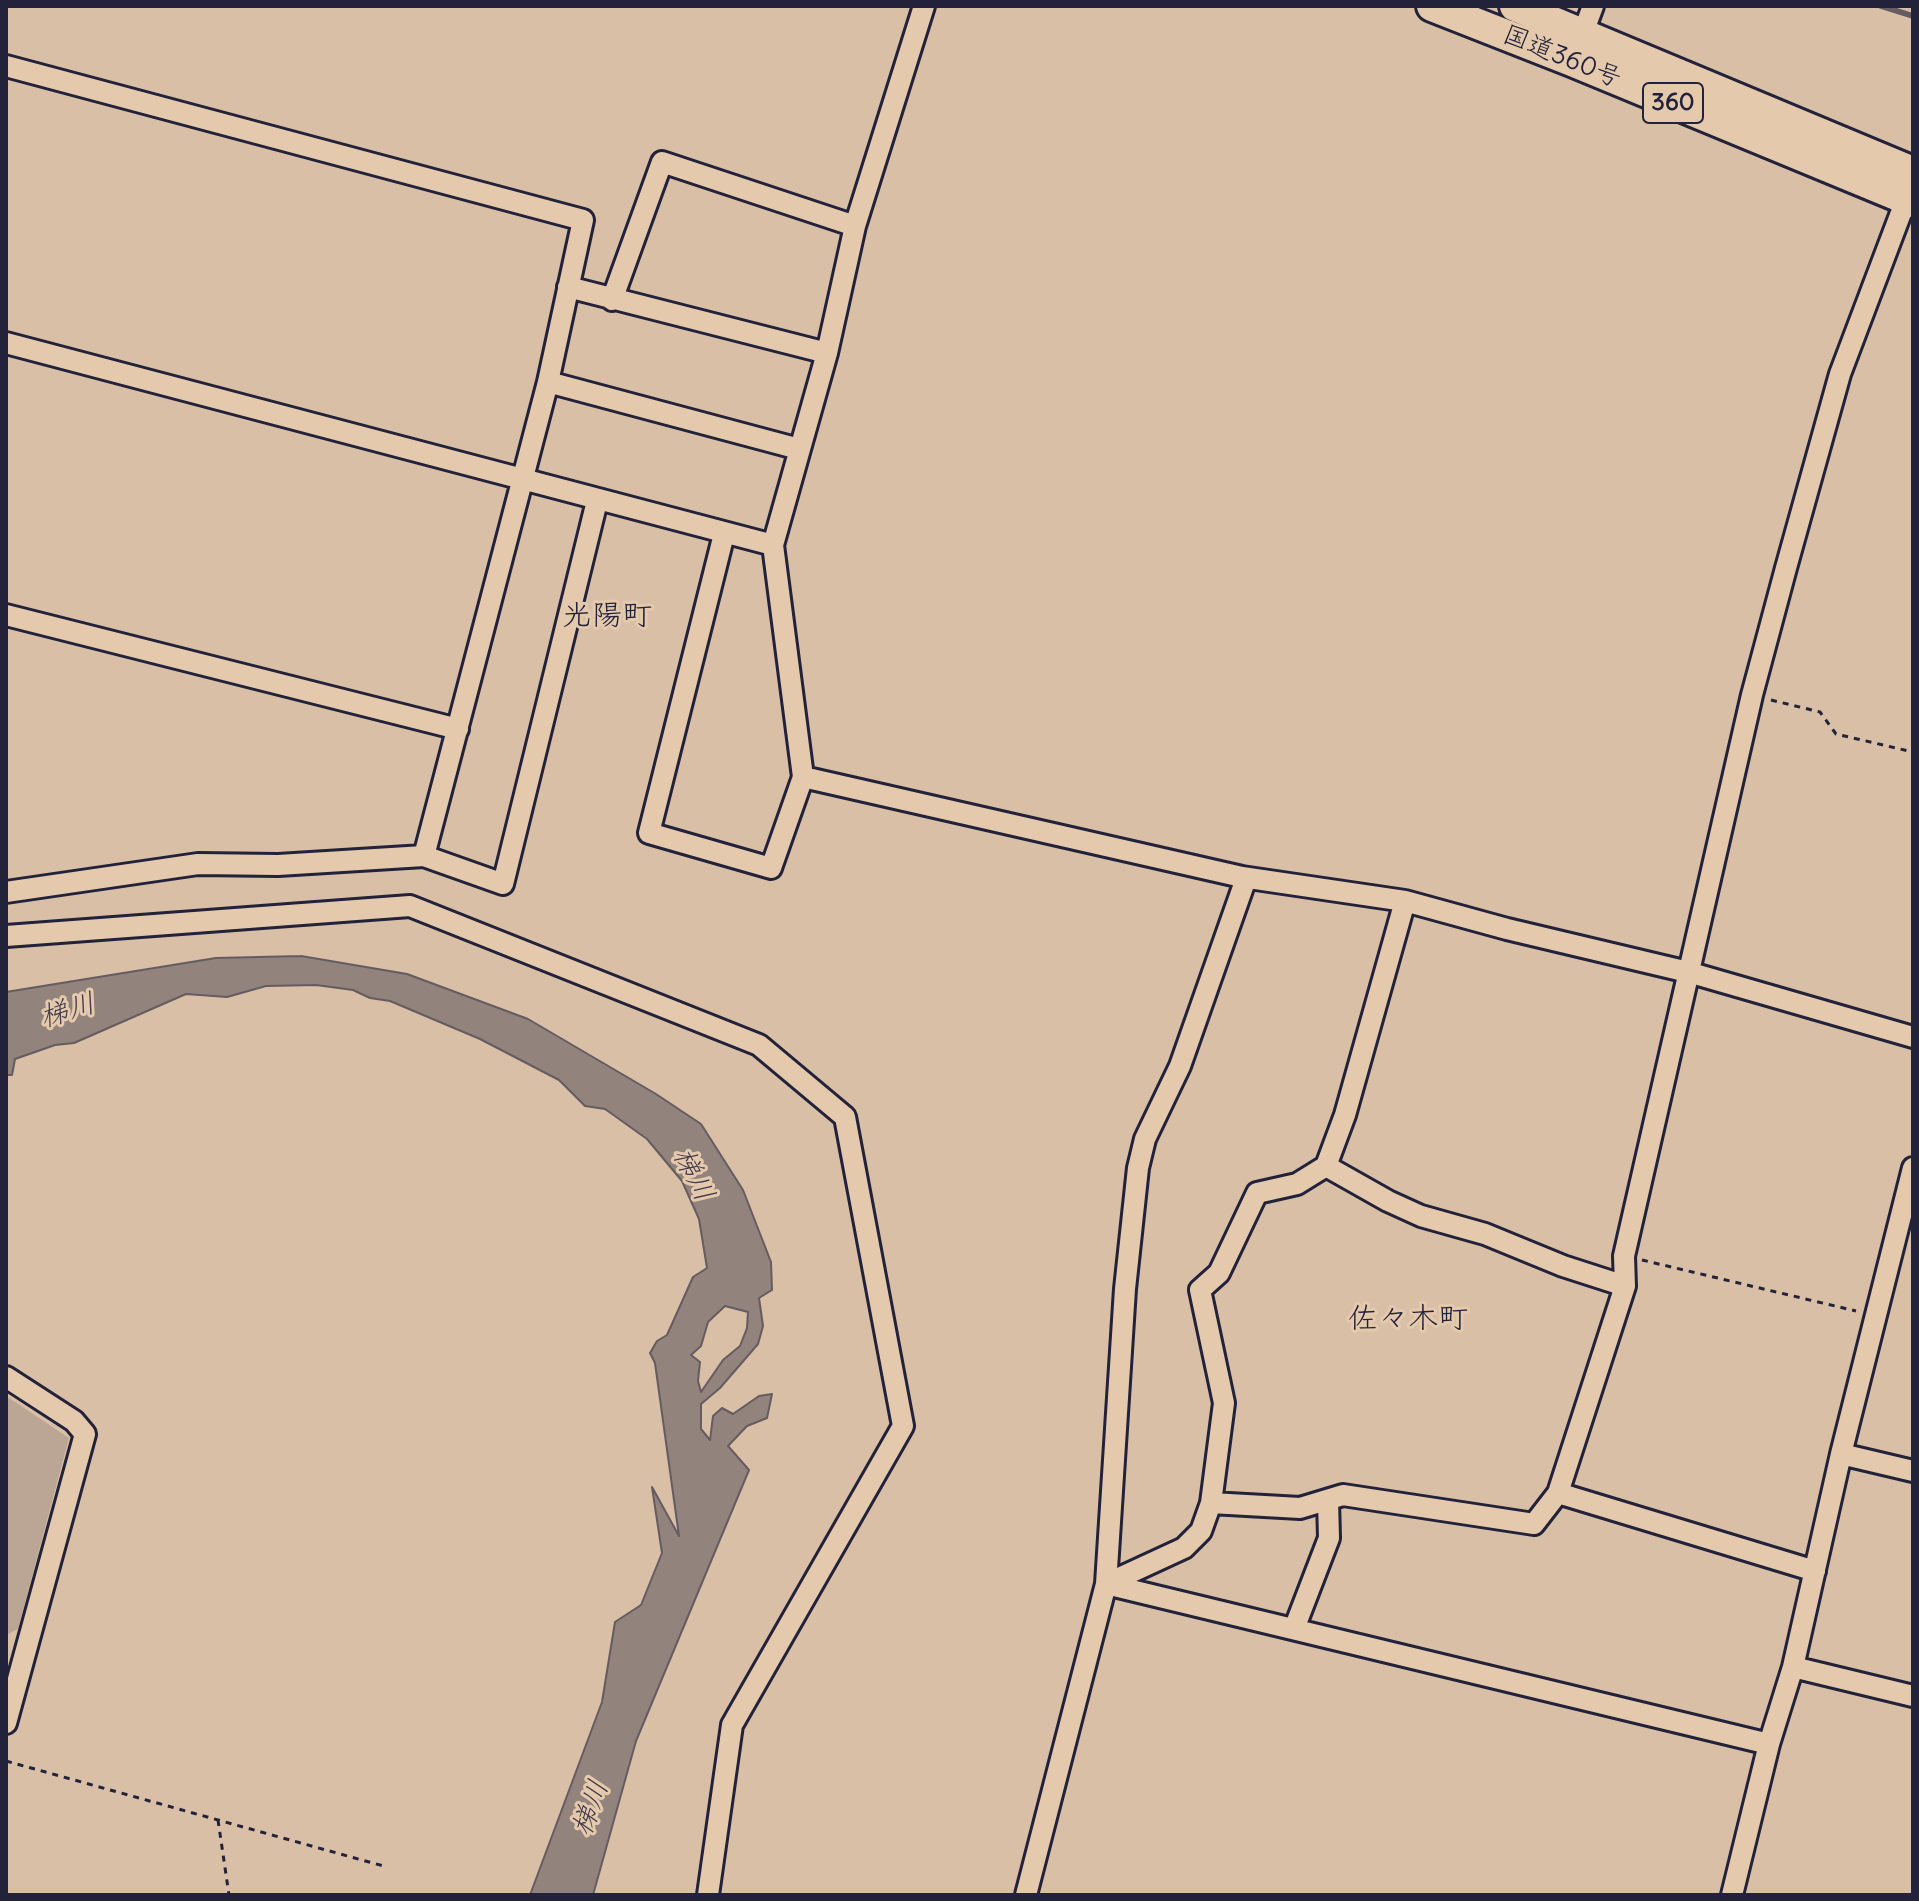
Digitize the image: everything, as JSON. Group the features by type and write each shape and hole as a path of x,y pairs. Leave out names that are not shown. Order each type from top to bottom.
{"highway":[{"name":"国道360号","path":"1432,6 1911,188"},
{"name":"国道360号","path":"1515,6 1588,19 1911,188"}],"street":[{"path":"724,534 649,833 771,868 803,777 773,545 827,353 855,226 924,6"},
{"path":"1572,61 1588,19"},
{"path":"6,66 583,220 548,382 424,856"},
{"path":"612,300 662,162 855,226"},
{"path":"1211,1503 1300,1508 1343,1495 1534,1524 1558,1493 1625,1286 1624,1256 1752,695 1840,374 1911,188"},
{"path":"568,287 827,353"},
{"path":"6,343 773,545"},
{"path":"548,382 799,449"},
{"path":"6,892 198,864 278,865 424,856 503,884 597,501"},
{"path":"6,615 458,729"},
{"path":"803,777 1242,877 1405,901 1688,972 1913,1037"},
{"path":"1026,1895 1106,1584 1125,1289 1138,1168 1145,1139 1180,1066 1243,887 1242,877"},
{"path":"1106,1584 1184,1548 1201,1531 1211,1503 1224,1403 1200,1290 1219,1273 1257,1193 1297,1184 1326,1166 1345,1115 1405,901"},
{"path":"6,936 410,906 759,1045 845,1117 903,1426 732,1725 708,1895"},
{"path":"1326,1166 1421,1216 1485,1234 1563,1266 1625,1286"},
{"path":"1732,1895 1769,1744 1793,1667 1841,1454 1913,1168"},
{"path":"6,1377 74,1421 85,1434 6,1723"},
{"path":"1841,1454 1913,1471"},
{"path":"1558,1493 1815,1571"},
{"path":"1294,1629 1329,1538 1328,1500"},
{"path":"1106,1584 1769,1744"},
{"path":"1793,1667 1913,1696"}],"path":[{"path":"1752,695 1820,712 1836,734 1913,752"},
{"path":"1624,1256 1875,1315"},
{"path":"6,1761 387,1867"},
{"path":"218,1820 229,1895"}],"shaded area":[{"path":"6,1396 69,1438 18,1629 6,1635"}],"water":[{"name":"梯川","path":"301,956 407,974 528,1019 701,1124 743,1190 771,1262 772,1290 759,1298 763,1326 758,1344 720,1388 701,1404 701,1429 710,1440 713,1416 722,1408 733,1414 759,1396 772,1394 767,1418 747,1426 728,1446 749,1470 636,1741 593,1895 530,1895 602,1702 615,1622 641,1605 662,1553 652,1487 679,1536 655,1363 650,1353 657,1341 667,1335 693,1277 707,1268 699,1219 682,1181 647,1139 605,1109 585,1106 559,1080 480,1039 390,1001 370,998 353,990 316,985 266,986 227,997 186,994 74,1043 55,1045 15,1059 12,1075 6,1075 6,992 216,958","holes":["725,1306 748,1312 747,1328 740,1346 723,1360 701,1392 698,1381 700,1362 691,1355 701,1346 708,1322"]}],"waterway":[{"path":"1881,6 1913,16"}],"district":[{"name":"光陽町","path":"607,616"},
{"name":"佐々木町","path":"1408,1319"}]}
